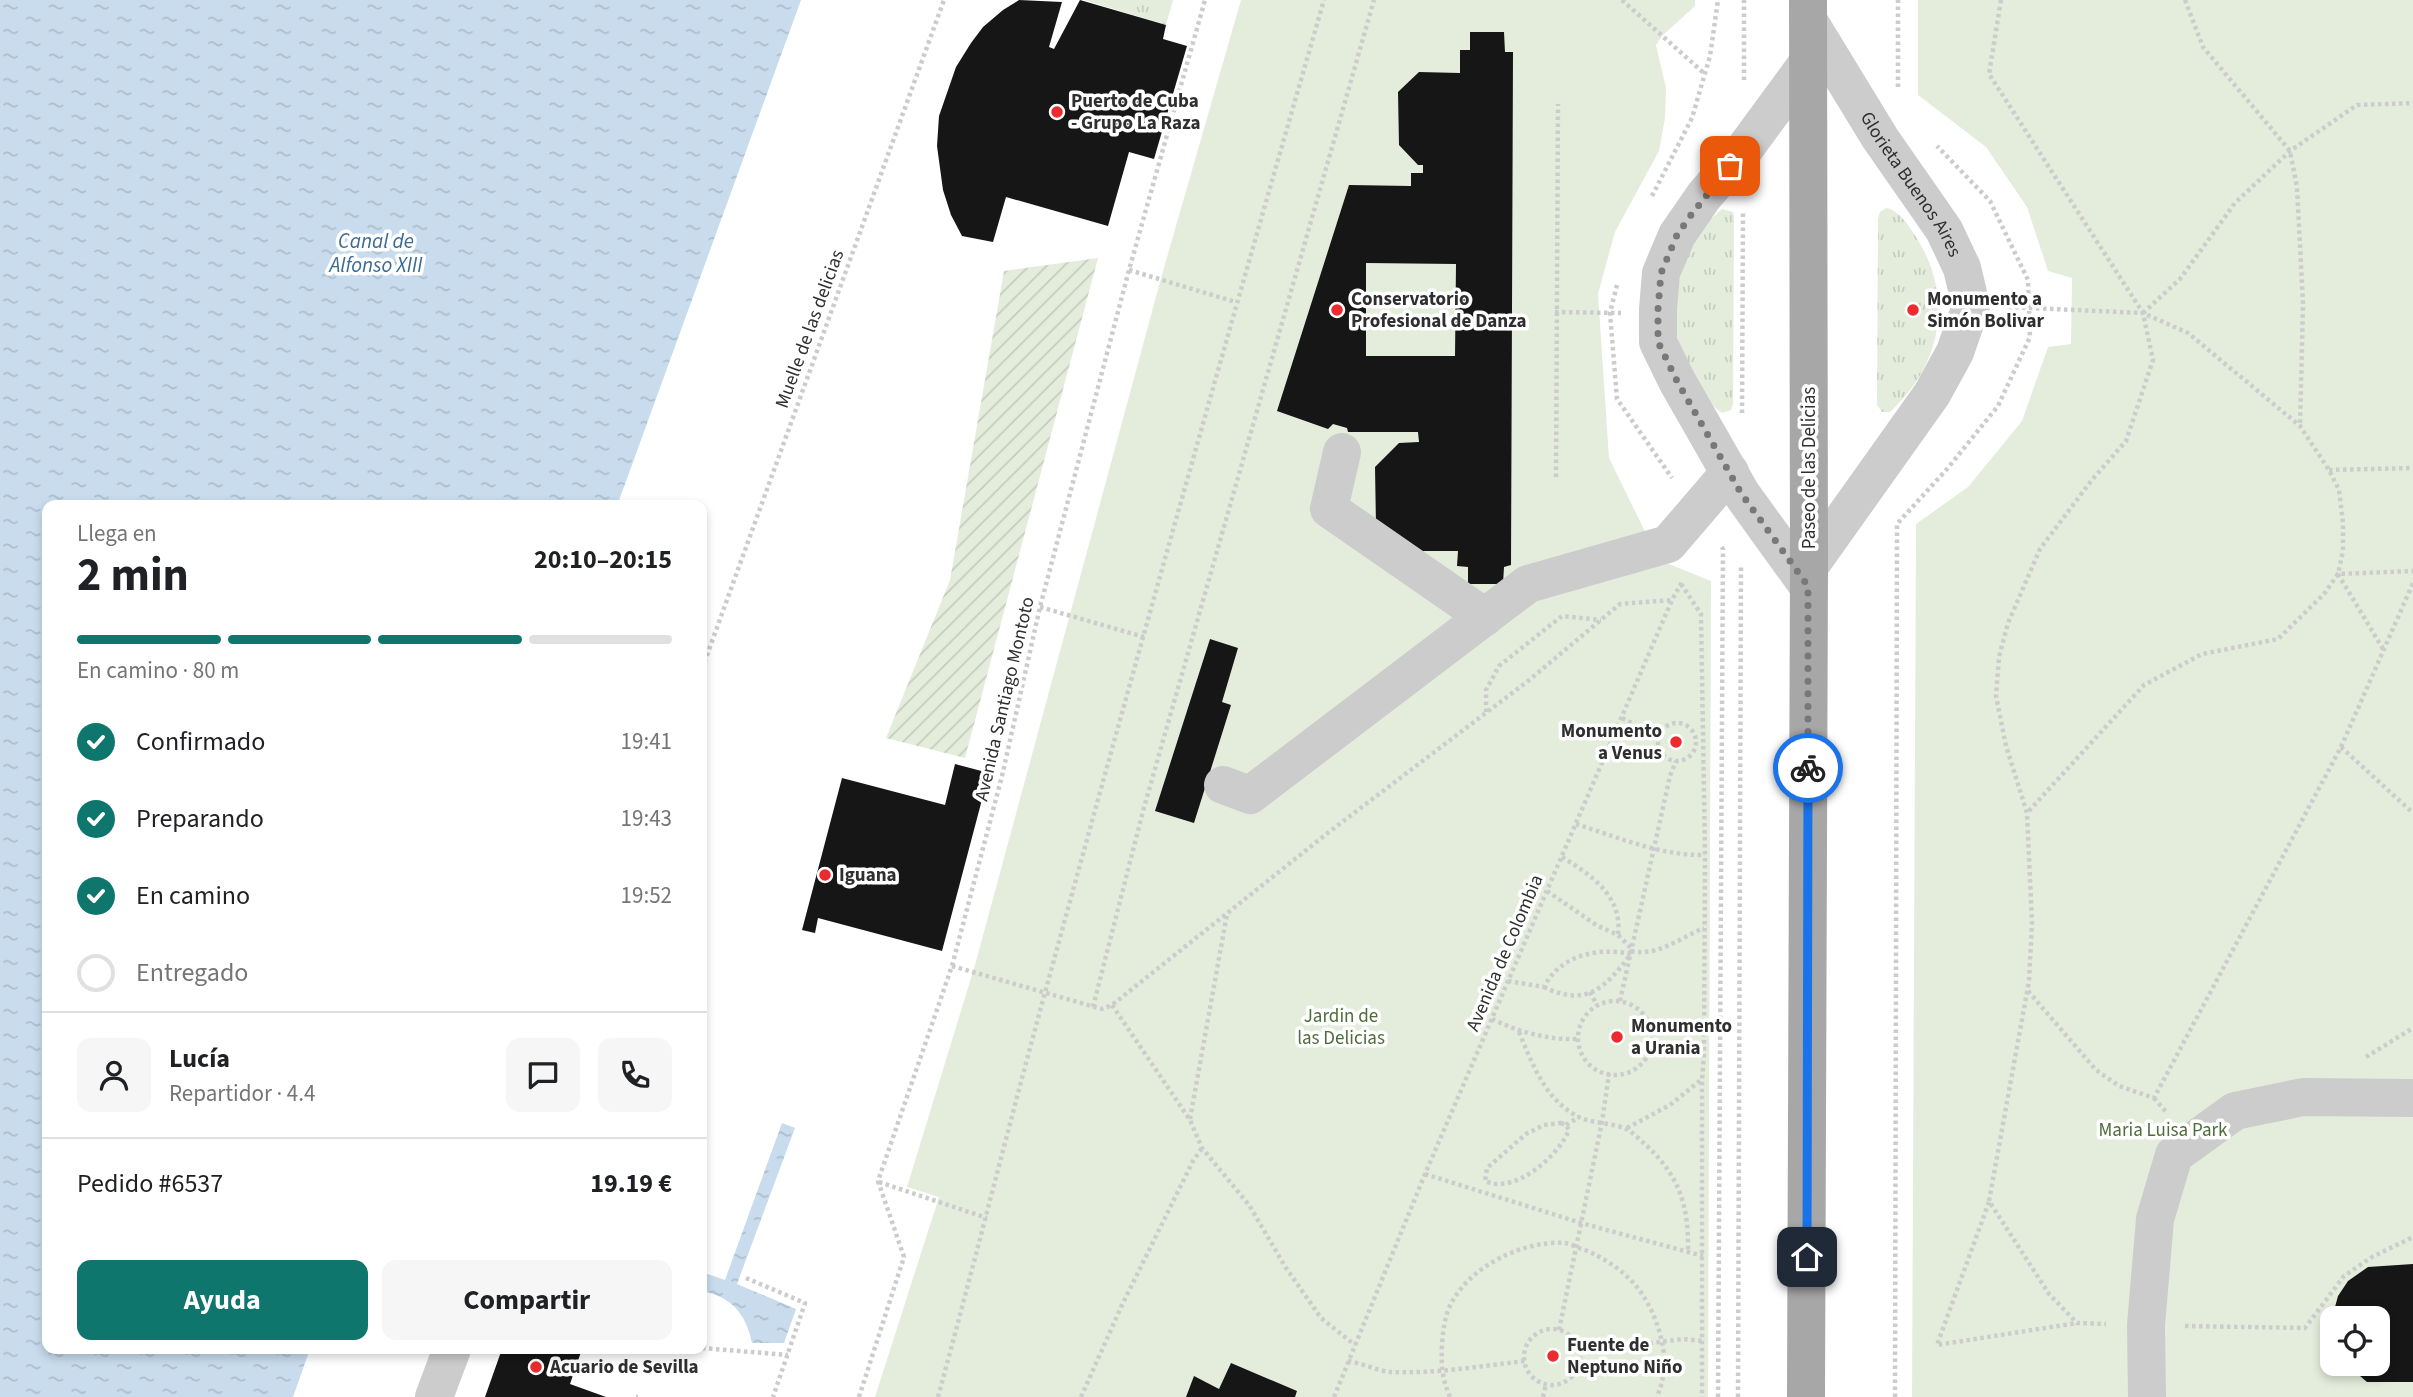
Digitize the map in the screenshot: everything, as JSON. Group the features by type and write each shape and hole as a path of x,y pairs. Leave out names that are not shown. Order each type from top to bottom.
{"main road":[{"name":"Paseo de las Delicias","path":"1806,1397 1808,10"}],"street":[{"name":"Glorieta Buenos Aires","path":"1808,10 1880,138 1944,230 1962,268 1971,306"},
{"path":"1809,61 1744,151 1704,196 1677,235 1661,273 1658,309 1658,342 1677,381 1741,493 1809,576 1932,394 1955,352 1971,306"},
{"path":"1342,452 1329,509 1485,617"},
{"path":"1223,785 1250,794 1528,584 1668,544 1730,472"},
{"path":"2147,1397 2146,1325 2155,1220 2174,1155 2235,1111 2303,1097 2413,1098"},
{"path":"435,1397 450,1354"}],"path":[{"name":"Muelle de las delicias","path":"707,654 944,0"},
{"name":"Avenida Santiago Montoto","path":"878,1181 952,967 1002,776 1040,607 1129,270 1205,0"},
{"path":"938,1397 1045,993 1236,302 1324,0"},
{"path":"1093,1007 1147,797 1374,0"},
{"path":"1622,0 1705,74"},
{"path":"1650,199 1692,118 1710,56 1718,0"},
{"path":"1744,0 1744,94"},
{"path":"1898,0 1898,95"},
{"path":"2001,0 1989,74 2143,313 2153,360 2126,442 2091,481 2040,549 2008,623 1999,657 1996,696 2006,746 2027,813 2032,923 2028,990 1989,1201 1937,1345 2077,1323 2305,1328 2344,1276 2372,1257 2413,1237"},
{"path":"2185,0 2203,47 2290,151 2297,187 2303,304 2300,426"},
{"path":"2143,313 2180,279 2235,204 2290,151 2357,105 2413,103"},
{"path":"1556,477 1558,104"},
{"path":"1895,1397 1897,524 1947,469 1998,406 2030,337 2028,281 1990,201 1933,141"},
{"path":"1742,425 1743,205"},
{"path":"1129,270 1236,302"},
{"path":"1620,274 1610,313 1617,400 1723,549 1718,1397"},
{"path":"1971,306 2143,313 2188,332 2300,426 2339,490 2343,523 2343,551 2338,574 2324,594 2278,639 2202,654 2144,685 2027,813"},
{"path":"1555,312 1610,313"},
{"path":"2329,470 2413,468"},
{"path":"1738,1397 1741,556"},
{"path":"2338,574 2413,571"},
{"name":"Avenida de Colombia","path":"1334,1397 1425,1174 1672,600 1687,572"},
{"path":"2338,574 2384,650"},
{"path":"2028,990 2095,1070 2119,1086 2154,1098 2341,747 2413,583"},
{"path":"1681,584 1701,614 1705,855 1702,1397"},
{"path":"952,967 1093,1007 1102,1009 1112,1005 1329,832 1486,713 1620,604 1672,600"},
{"path":"1040,607 1144,637"},
{"path":"1486,713 1486,690 1499,666 1562,616 1601,621"},
{"path":"1622,718 1658,737"},
{"path":"1679,723 1690,729 1695,747 1688,757 1676,761 1664,756 1660,751 1658,737 1668,726 1679,723"},
{"path":"1695,741 1704,742"},
{"path":"2341,747 2413,813"},
{"path":"1620,1001 1670,776 1676,761"},
{"path":"1576,824 1654,848 1693,856 1705,855"},
{"path":"1562,857 1589,874 1606,890 1617,914 1618,935"},
{"path":"1547,891 1596,925 1618,935 1631,951"},
{"path":"1190,1120 1228,913"},
{"path":"1544,987 1549,976 1582,955 1603,950 1643,954 1657,951 1704,928"},
{"path":"1508,981 1544,987 1571,997 1583,996 1602,986 1616,973 1631,951"},
{"path":"1590,992 1597,1005"},
{"path":"1605,1001 1620,1001 1639,1009 1647,1018 1652,1029 1651,1046 1643,1062 1633,1071 1609,1074 1597,1070 1587,1062 1580,1051 1579,1026 1585,1015 1597,1005 1605,1001"},
{"path":"1112,1005 1190,1120 1202,1148 1249,1205 1286,1268 1321,1318 1355,1345"},
{"path":"1492,1020 1519,1032 1562,1040 1578,1039"},
{"path":"1519,1032 1544,1085 1556,1100 1579,1117 1626,1129 1662,1161 1677,1185 1688,1222 1688,1252"},
{"path":"1651,1046 1704,1055"},
{"path":"1559,1330 1602,1122 1609,1074"},
{"path":"1626,1129 1670,1105 1702,1080"},
{"path":"1566,1125 1579,1117"},
{"path":"1474,1189 1485,1181 1487,1168 1526,1134 1544,1125 1566,1125 1569,1130 1564,1142 1554,1155 1534,1171 1507,1184 1494,1185 1485,1181"},
{"path":"1081,1397 1122,1305 1202,1148"},
{"path":"1425,1174 1581,1223 1703,1255"},
{"path":"878,1181 987,1218"},
{"path":"859,1397 904,1257 878,1181"},
{"path":"1989,1201 2049,1294 2077,1323"},
{"path":"1450,1397 1441,1371 1444,1324 1450,1306 1462,1289 1483,1269 1506,1255 1530,1246 1566,1243 1618,1267 1633,1280 1648,1303 1663,1341 1665,1369 1657,1397"},
{"path":"746,1278 805,1303 774,1397"},
{"path":"1546,1330 1559,1330 1571,1337 1580,1352 1580,1361 1572,1376 1564,1382 1546,1384 1530,1374 1525,1361 1527,1347 1531,1339 1546,1330"},
{"path":"1580,1352 1683,1339 1703,1341"},
{"path":"707,1348 788,1355"},
{"path":"1348,1361 1371,1365 1387,1372 1441,1371 1525,1361"},
{"path":"1543,1397 1546,1384"}],"green space":[{"path":"1084,0 1173,0 1166,25"},
{"name":"Jardin de las Delicias","path":"1241,0 1695,0 1695,6 1662,36 1656,45 1666,88 1665,118 1659,151 1615,232 1598,294 1609,458 1659,560 1711,581 1708,1397 875,1397 939,1197 907,1187 975,965 1163,271"},
{"name":"Maria Luisa Park","path":"1918,0 2413,0 2413,1397 1912,1397 1916,524 1968,487 2022,421 2048,347 2071,344 2072,278 2048,271 2027,207 1986,147 1918,95"},
{"path":"1886,208 1899,215 1916,237 1936,283 1938,307 1937,330 1921,374 1890,412 1882,412 1877,405 1878,219 1880,212"},
{"path":"1722,209 1733,212 1734,216 1733,404 1731,410 1722,413 1704,394 1682,352 1675,312 1678,282 1688,253 1705,225"},
{"path":"1098,258 965,758 886,738 950,580 1004,271"}],"water":[{"name":"Canal de Alfonso XIII","path":"0,0 801,0 619,500 42,500 42,1354 308,1354 293,1397 0,1397"},
{"path":"782,1123 795,1128 737,1284 796,1309 784,1343 752,1343 746,1323 736,1308 722,1298 707,1292 707,1274 725,1280"}],"building":[{"path":"1019,0 1062,2 1049,47 1054,49 1080,0 1166,25 1163,39 1187,46 1154,159 1129,152 1108,226 1006,197 993,242 962,236 951,215 943,190 937,146 939,116 956,67 971,43 983,27"},
{"name":"Conservatorio Profesional de Danza","path":"1470,32 1504,32 1505,52 1513,52 1511,565 1504,567 1503,584 1468,584 1468,567 1457,566 1458,551 1400,551 1376,526 1375,467 1399,443 1419,442 1418,432 1348,432 1347,428 1333,424 1328,429 1277,411 1349,185 1411,186 1411,173 1423,173 1423,165 1418,165 1399,145 1398,92 1419,72 1460,73 1460,50 1470,50","holes":["1366,263 1456,264 1455,356 1366,356"]},
{"path":"1210,639 1238,648 1222,702 1231,705 1194,823 1155,811"},
{"path":"955,764 989,773 942,951 818,918 815,933 802,930 842,778 945,805"},
{"path":"2413,1264 2413,1382 2367,1382 2360,1376 2390,1376 2390,1306 2335,1306 2338,1296 2348,1281 2368,1267"},
{"name":"Acuario de Sevilla","path":"500,1354 580,1354 570,1384 606,1397 485,1397"},
{"path":"1231,1363 1297,1391 1295,1397 1186,1397 1194,1376 1219,1389"}],"way so far":[{"path":"1730,166 1704,196 1677,235 1661,273 1658,342 1677,381 1741,493 1808,586 1808,768"}],"place":[{"name":"Puerto de Cuba - Grupo La Raza","path":"1057,112"},
{"name":"Conservatorio Profesional de Danza","path":"1337,310"},
{"name":"Monumento a Simón Bolivar","path":"1913,310"},
{"name":"Monumento a Venus","path":"1676,742"},
{"name":"Iguana","path":"825,875"},
{"name":"Monumento a Urania","path":"1617,1037"},
{"name":"Fuente de Neptuno Niño","path":"1553,1356"},
{"name":"Acuario de Sevilla","path":"536,1367"}],"route":[{"path":"1807,1257 1808,768"}]}
